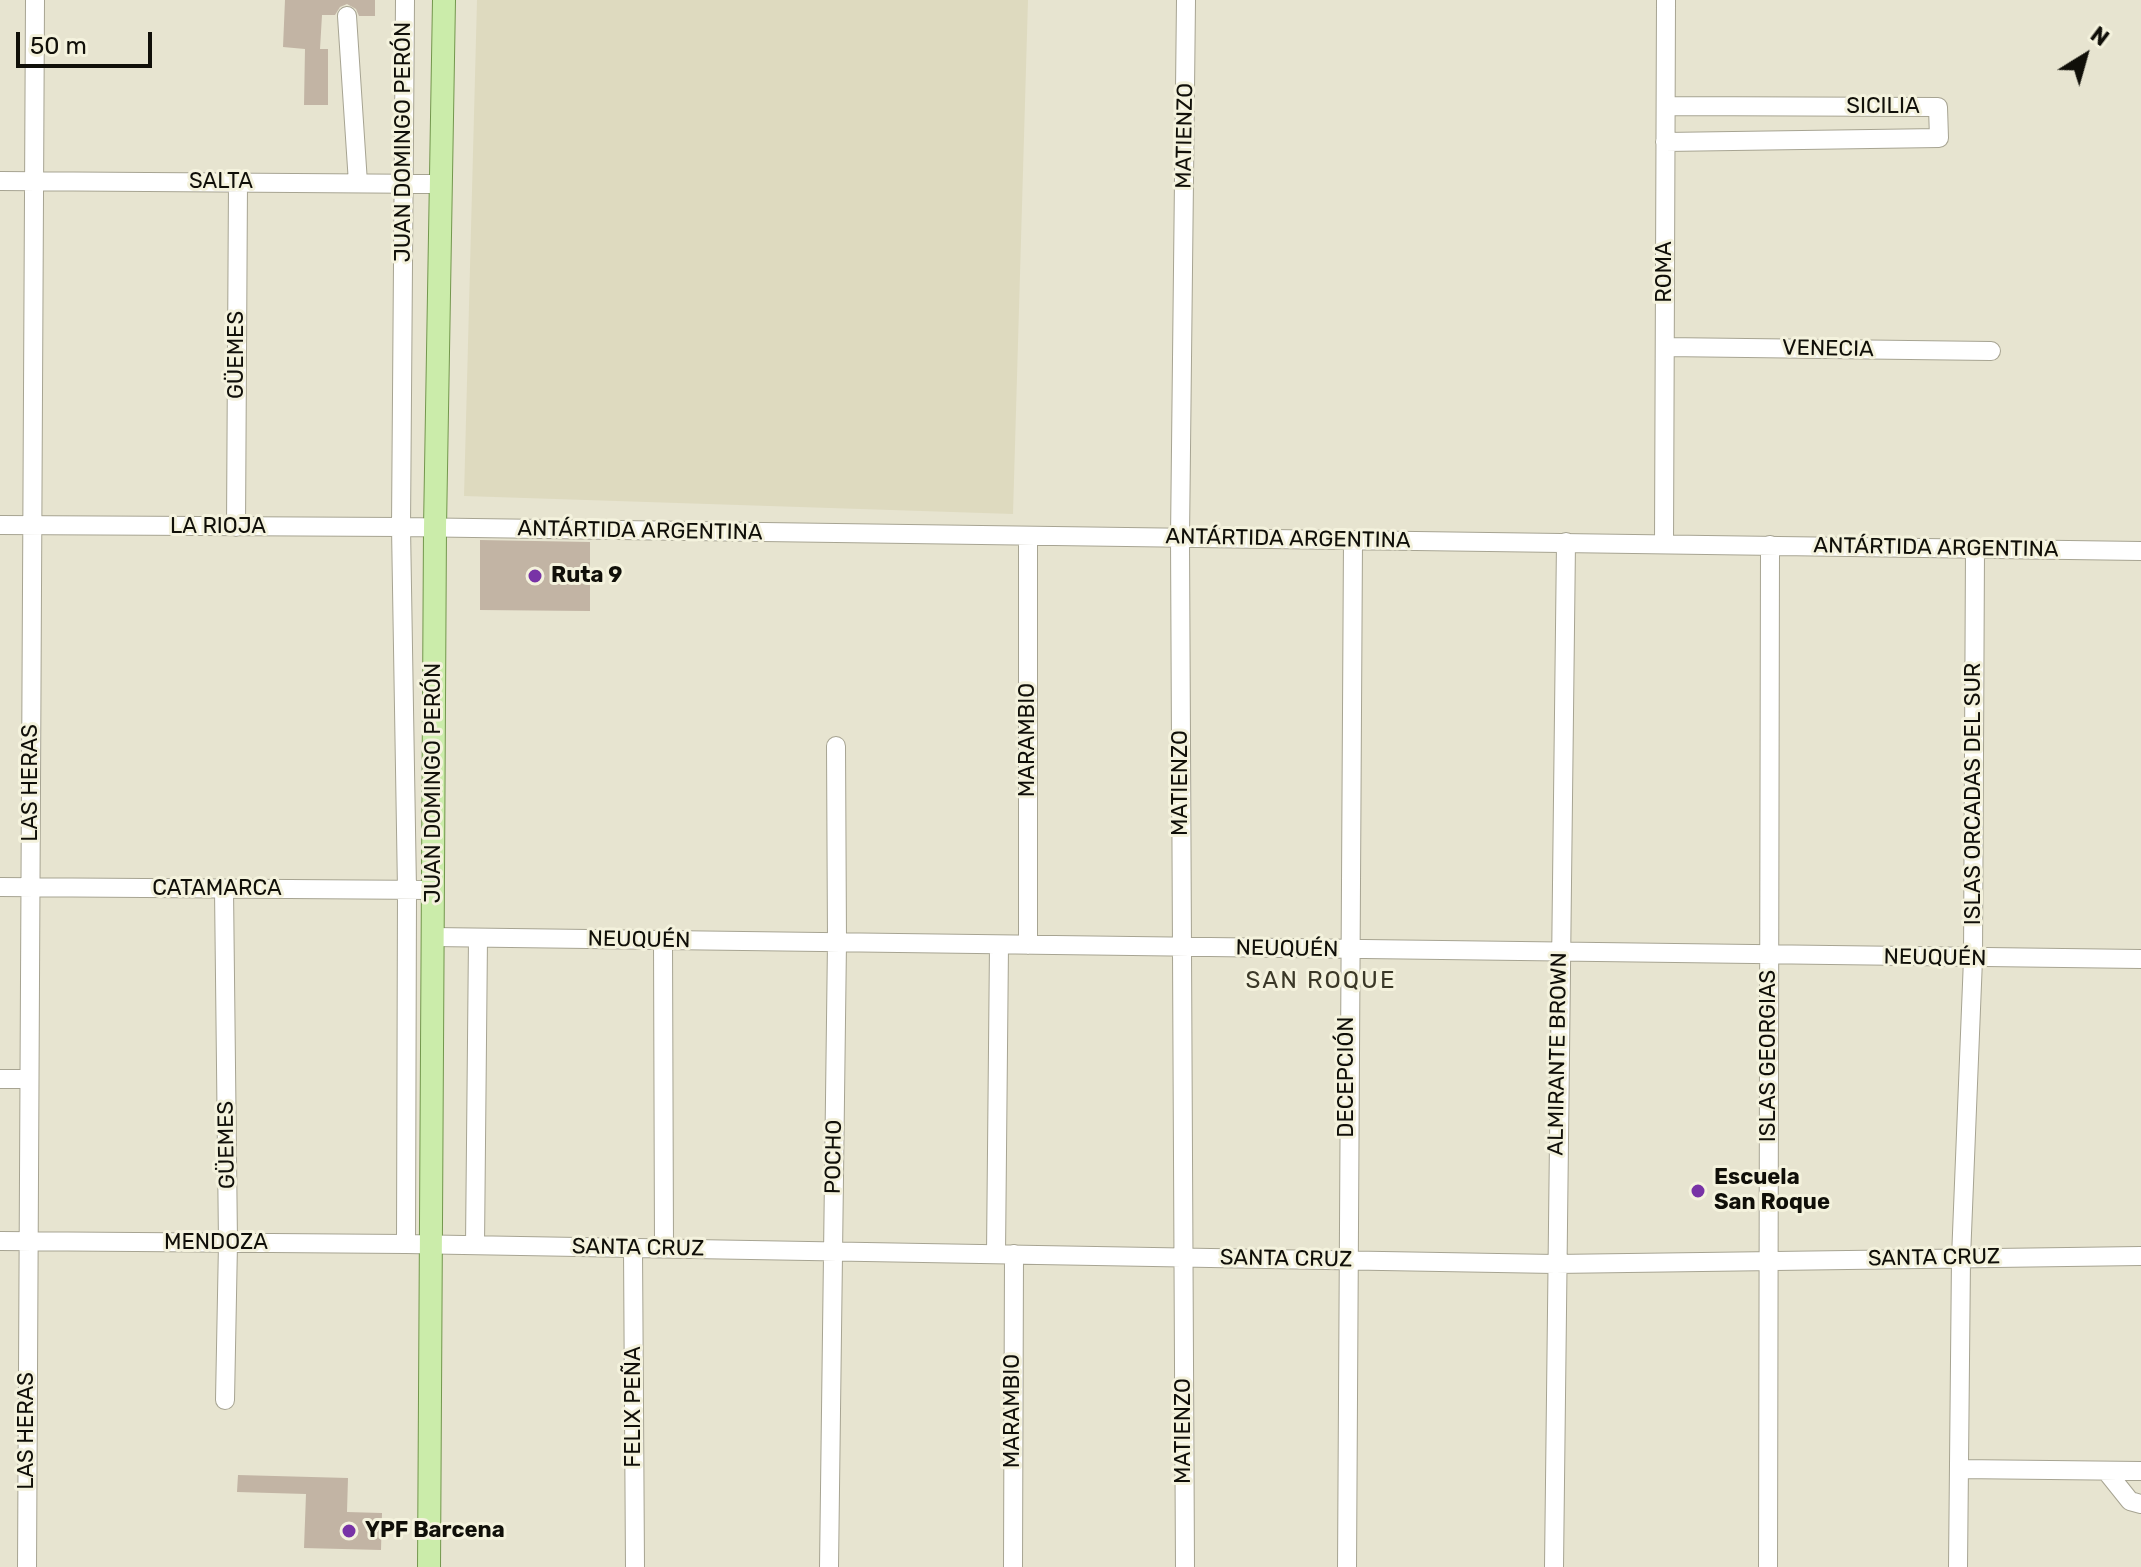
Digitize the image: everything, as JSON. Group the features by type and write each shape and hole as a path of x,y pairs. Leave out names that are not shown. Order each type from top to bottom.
{"main road":[{"name":"JUAN DOMINGO PERÓN","path":"429,1567 435,528 444,0"}],"street":[{"name":"LAS HERAS","path":"27,1567 35,0"},
{"name":"JUAN DOMINGO PERÓN","path":"405,0 401,527 407,890 406,1244"},
{"name":"MATIENZO","path":"1185,1567 1180,538 1186,0"},
{"name":"ROMA","path":"1664,544 1666,0"},
{"path":"347,16 358,183"},
{"name":"SICILIA","path":"1665,142 1939,138 1938,107 1666,106"},
{"name":"SALTA","path":"0,181 441,184"},
{"name":"GÜEMES","path":"236,527 238,182"},
{"name":"VENECIA","path":"1665,347 1991,351"},
{"name":"LA RIOJA","path":"0,525 435,528"},
{"name":"ANTÁRTIDA ARGENTINA","path":"435,528 2141,551"},
{"name":"MARAMBIO","path":"1028,536 1028,945"},
{"name":"DECEPCIÓN","path":"1347,1567 1346,1260 1353,540"},
{"name":"ALMIRANTE BROWN","path":"1554,1567 1555,1264 1566,542"},
{"name":"ISLAS GEORGIAS","path":"1768,1567 1770,545"},
{"name":"ISLAS ORCADAS DEL SUR","path":"1958,1567 1961,1258 1973,959 1975,548"},
{"name":"POCHO","path":"829,1567 837,942 836,746"},
{"name":"CATAMARCA","path":"0,887 433,890"},
{"name":"GÜEMES","path":"224,889 228,1243 225,1400"},
{"name":"NEUQUÉN","path":"433,937 2141,959"},
{"path":"475,1245 478,938"},
{"path":"663,940 664,1248"},
{"name":"MARAMBIO","path":"999,945 1013,1567"},
{"path":"0,1079 29,1079"},
{"name":"MENDOZA","path":"0,1241 431,1244"},
{"name":"SANTA CRUZ","path":"431,1244 1555,1264 2141,1256"},
{"name":"FELIX PEÑA","path":"633,1248 635,1567"},
{"path":"1959,1469 2141,1471"},
{"path":"2106,1471 2130,1501 2141,1504"}],"shaded area":[{"path":"477,0 1028,0 1013,514 464,496"}],"building":[{"path":"285,0 375,0 375,16 359,16 356,9 347,4 340,7 335,15 322,15 320,49 328,49 328,105 304,105 305,49 283,47"},
{"name":"Ruta 9","path":"480,540 590,542 590,611 480,610"},
{"path":"238,1475 348,1478 347,1512 382,1513 381,1550 304,1548 306,1494 237,1492"}],"place":[{"name":"Ruta 9","path":"535,576"},
{"name":"Escuela San Roque","path":"1698,1191"},
{"name":"YPF Barcena","path":"349,1531"}],"district":[{"name":"SAN ROQUE","path":"1321,981"}]}
